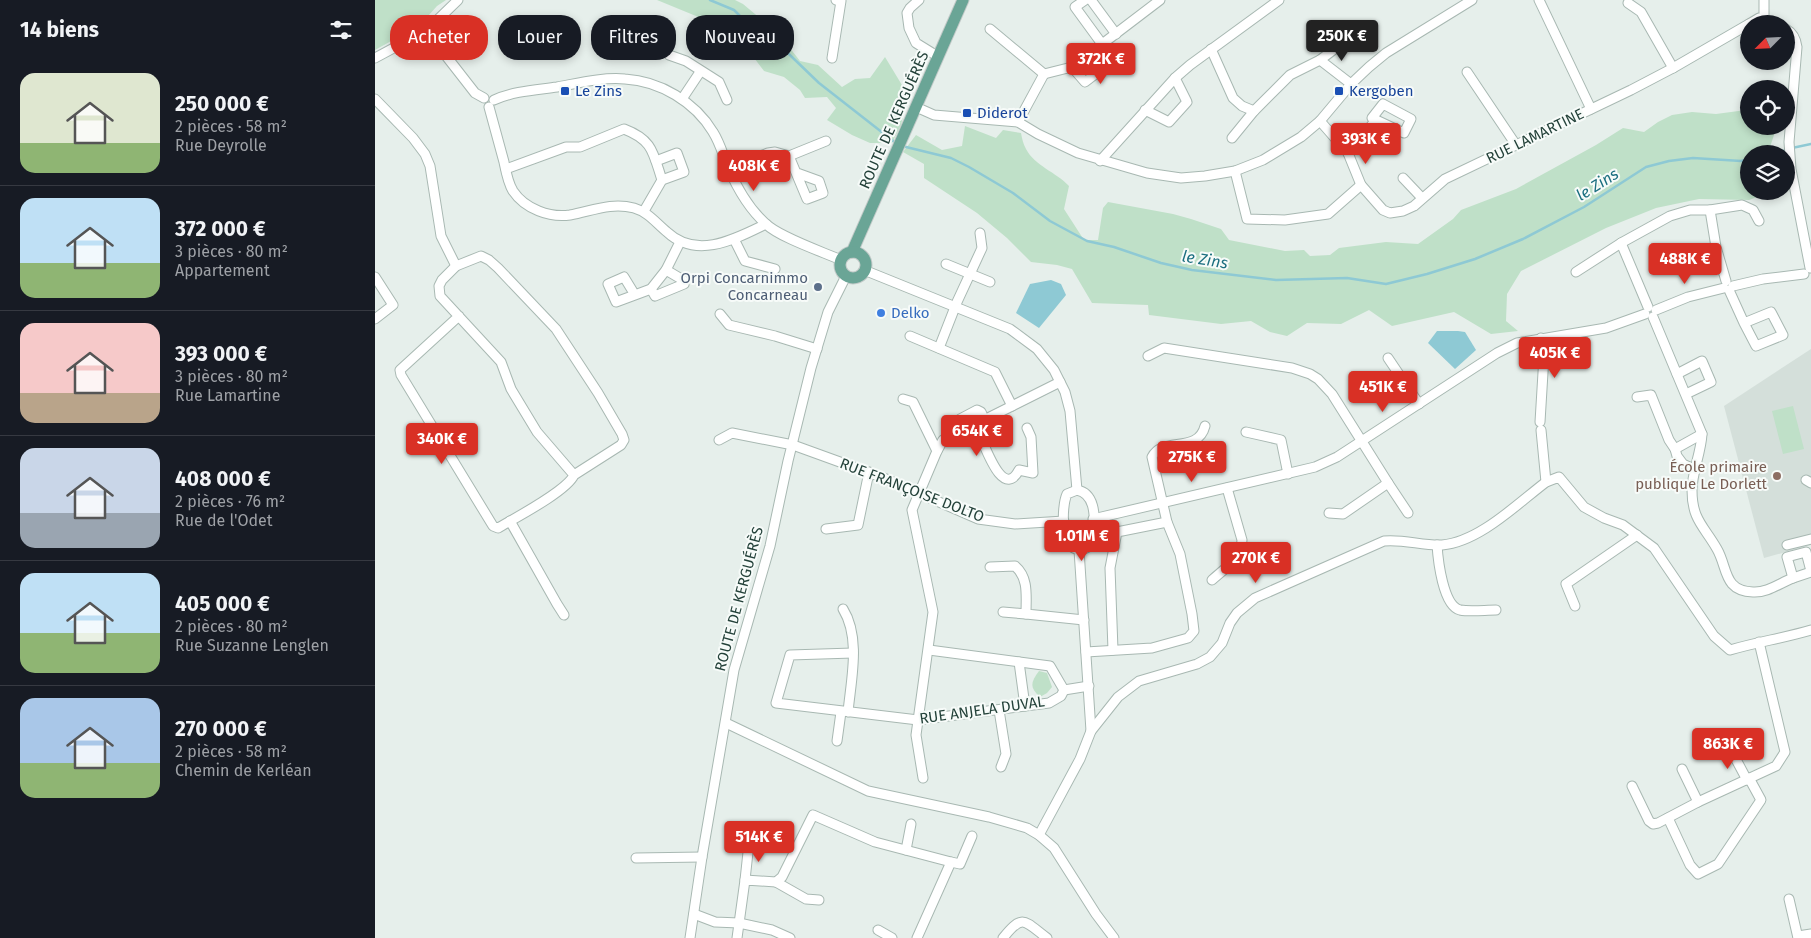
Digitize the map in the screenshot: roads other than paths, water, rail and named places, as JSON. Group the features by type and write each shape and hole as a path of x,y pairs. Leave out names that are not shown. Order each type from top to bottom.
{"main road":[{"name":"ROUTE DE KERGUÉRÈS","path":"852,252 963,0"},
{"path":"852,252 863,258 865,262 864,270 858,276 850,277 846,276 840,267 841,260 846,254 852,252"}],"street":[{"path":"375,58 427,30 458,0"},
{"path":"832,58 841,1 836,0"},
{"path":"919,0 907,13 909,28 916,43 937,56"},
{"path":"1085,0 1075,7 1102,44"},
{"path":"1091,0 1116,34"},
{"path":"1018,122 1044,74 1072,67 1116,34 1148,3 1160,0"},
{"path":"1100,161 1175,78 1211,49 1279,0"},
{"path":"916,107 934,115 1018,122 1070,149 1100,161 1147,173 1181,178 1235,171 1281,151 1301,137 1320,121 1351,84 1386,53 1472,0"},
{"path":"1539,0 1591,109"},
{"path":"1764,0 1764,15"},
{"path":"1629,3 1641,12 1673,68"},
{"path":"990,29 1044,74"},
{"name":"RUE LAMARTINE","path":"1320,121 1348,153 1361,185 1383,210 1390,213 1403,211 1414,206 1445,179 1673,68 1740,29"},
{"path":"1233,138 1254,111 1290,75 1320,60 1349,38"},
{"path":"1093,519 1315,467 1337,457 1362,442 1497,353 1517,343 1606,328 1688,297 1728,286 1809,273 1791,169 1789,142 1797,47 1795,38"},
{"path":"1211,49 1233,98 1242,106 1254,111"},
{"path":"1072,67 1085,82 1102,69 1090,53"},
{"path":"676,58 685,61 719,82 727,100"},
{"path":"449,60 475,93 484,98 489,96 509,184 518,197 537,210 551,215 571,215 613,205 622,205 644,211 669,234 681,242 704,247 734,239 766,224"},
{"path":"1320,60 1351,84"},
{"path":"682,99 700,72"},
{"path":"1467,72 1516,145"},
{"path":"1145,110 1169,122 1187,102 1175,78"},
{"path":"492,103 511,94 597,80 625,79 652,83 682,99 702,118 713,132 738,190 766,224 790,238 841,260"},
{"path":"375,99 413,138 425,154 430,166 441,236 456,266"},
{"path":"1348,153 1376,120"},
{"path":"506,169 566,147 580,147 624,129 647,141 663,180"},
{"path":"728,168 769,152 789,156 826,141"},
{"path":"644,211 663,180 683,172 677,153 656,161"},
{"path":"789,156 797,173"},
{"path":"1235,171 1247,219 1284,220 1328,214 1361,185"},
{"path":"1403,178 1422,198"},
{"path":"1576,272 1621,243 1670,216 1690,210 1710,210 1743,205 1753,210 1759,221"},
{"path":"1710,210 1716,247 1728,286 1743,323 1756,346 1783,335 1771,312 1743,323"},
{"path":"939,348 982,248 980,233"},
{"path":"734,239 745,261 775,269"},
{"path":"635,294 651,289 666,270 681,242"},
{"path":"1621,243 1702,434 1701,450 1692,488 1696,517 1718,550 1726,576 1738,589 1754,593 1811,572 1806,552 1787,557 1793,578"},
{"path":"459,316 400,370 401,375 493,526 498,528 571,481 574,475 621,444 624,440 599,393 556,329 498,268 481,256 456,266 442,280 439,286 440,296 459,316 501,362 511,389 537,432 574,475"},
{"path":"946,264 990,282"},
{"path":"651,289 655,296 685,284 683,280 666,270"},
{"path":"864,270 1010,330 1037,349 1054,370 1065,392 1070,411 1077,490"},
{"name":"ROUTE DE KERGUÉRÈS","path":"691,938 702,857 735,670 770,546 817,349 828,312 846,276"},
{"path":"375,277 393,305 375,319"},
{"path":"720,314 729,325 817,349"},
{"path":"910,336 995,372 1012,406"},
{"path":"1541,338 1544,356 1541,426 1546,482"},
{"path":"1148,356 1164,348 1291,368 1310,374 1326,386 1332,394 1408,513"},
{"path":"1388,358 1419,404"},
{"path":"1677,374 1702,362 1711,382 1686,394"},
{"path":"986,419 1060,382"},
{"path":"1637,397 1651,395 1677,456 1683,464 1696,470"},
{"path":"903,399 913,402 937,451"},
{"path":"979,410 986,419 989,429 980,436 969,439 960,423 962,417 979,410"},
{"path":"1086,652 1152,648 1188,638 1194,630 1179,554 1167,522 1152,458 1155,452 1161,449 1196,441 1204,432 1205,426"},
{"path":"980,436 999,476 1011,479 1016,476 1019,470 1033,473 1031,437 1027,428"},
{"path":"923,778 917,734 933,612 912,510 943,440 963,430"},
{"path":"1246,432 1281,440 1288,474"},
{"name":"RUE FRANÇOISE DOLTO","path":"719,440 732,433 793,445 869,472 978,519 1015,524 1064,521"},
{"path":"1675,449 1702,434"},
{"path":"826,529 858,525 869,472"},
{"path":"1039,835 1080,759 1091,731 1118,697 1133,684 1197,664 1210,657 1222,643 1230,623 1237,613 1255,598 1384,541 1404,540 1437,545 1462,540 1481,531 1546,482 1559,477 1584,507 1604,518 1623,525 1654,548 1668,571 1715,636 1730,650 1811,630"},
{"path":"1329,513 1343,514 1389,483"},
{"path":"1212,580 1243,548 1227,488"},
{"path":"1077,490 1087,494 1092,502 1093,519 1095,540 1092,545 1079,550 1072,546 1066,540 1064,521 1063,504 1067,494 1077,490"},
{"path":"510,521 565,615"},
{"path":"1113,650 1109,568 1117,532 1167,522"},
{"path":"1575,606 1566,584 1637,535"},
{"path":"1787,545 1811,540"},
{"path":"1437,545 1439,568 1450,603 1459,610 1496,610"},
{"path":"1079,550 1091,731"},
{"path":"990,567 1015,566 1021,570 1025,578 1026,614"},
{"path":"837,741 845,712 853,653 847,616 843,609"},
{"path":"1003,612 1084,620"},
{"path":"1632,786 1649,822 1653,824 1776,766 1785,752 1759,642"},
{"path":"929,650 1050,666 1064,690"},
{"name":"RUE ANJELA DUVAL","path":"853,653 790,655 776,703 918,720 1049,703 1061,696 1064,690 1089,686"},
{"path":"1019,662 1025,706"},
{"path":"999,710 1007,754 1001,767"},
{"path":"726,723 867,790 1027,828 1039,835 1054,848 1096,914 1114,938"},
{"path":"1668,818 1690,865 1698,874 1718,864 1761,800 1731,750"},
{"path":"1682,769 1698,802"},
{"path":"776,882 782,877 813,816 875,842 960,864 973,836"},
{"path":"906,850 911,824"},
{"path":"737,938 749,843"},
{"path":"636,858 702,857"},
{"path":"917,938 951,862"},
{"path":"745,880 776,882 806,899 819,900"},
{"path":"1789,899 1798,937 1811,934"},
{"path":"694,914 715,922 739,923 772,930 790,938"},
{"path":"1003,938 1014,923 1019,921 1026,922 1047,938"},
{"path":"878,930 892,938"}],"water":[{"path":"1051,280 1061,284 1066,295 1039,328 1016,313 1030,284"},
{"path":"1437,331 1465,332 1476,350 1455,369 1428,343"}],"waterway":[{"name":"le Zins","path":"710,0 734,10 745,21 760,27 819,83 897,144"},
{"name":"le Zins","path":"1795,147 1811,144"},
{"name":"le Zins","path":"902,146 951,158 969,167 1013,193 1050,221 1087,241 1114,247 1161,263 1192,270 1276,280 1347,278 1386,284 1475,259 1523,239 1584,207 1646,167 1669,161 1693,158 1740,161"}],"place":[{"name":"Le Zins","path":"565,91"},
{"name":"Kergoben","path":"1339,91"},
{"name":"Diderot","path":"967,113"},
{"name":"Orpi Concarnimmo Concarneau","path":"818,287"},
{"name":"Delko","path":"881,313"},
{"name":"École primaire publique Le Dorlett","path":"1777,476"}]}
